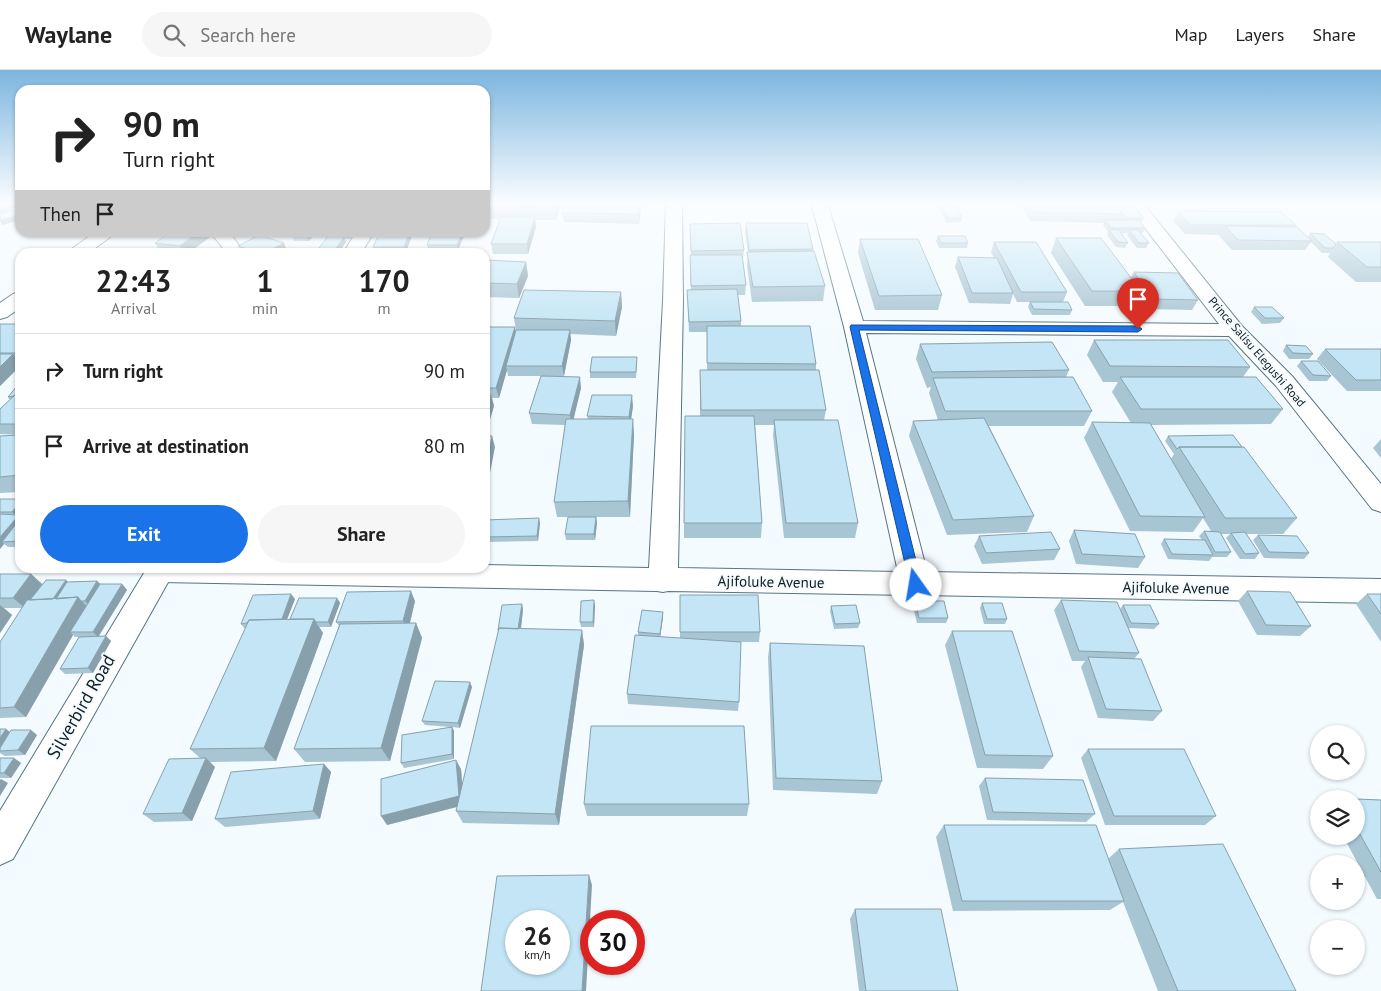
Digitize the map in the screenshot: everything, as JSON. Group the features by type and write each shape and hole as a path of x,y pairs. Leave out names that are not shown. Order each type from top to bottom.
{"street":[{"path":"663,581 674,245"},
{"path":"831,245 854,327 916,585"},
{"name":"Prince Salisu Elegushi Road","path":"1167,245 1235,330 1284,381 1381,502"},
{"path":"0,313 15,302"},
{"path":"854,327 1235,330"},
{"name":"Silverbird Road","path":"0,846 159,573"},
{"name":"Ajifoluke Avenue","path":"328,573 663,581 1381,591"}],"building":[{"path":"280,245 274,248 244,248 238,246"},
{"path":"321,245 338,245 336,248 319,248"},
{"path":"374,245 405,245 404,247 373,247"},
{"path":"691,245 743,245 744,250 691,251"},
{"path":"748,245 812,245 813,249 749,250"},
{"path":"862,245 921,245 942,295 879,296"},
{"path":"996,245 1038,245 1067,292 1021,292"},
{"path":"1061,245 1106,245 1141,291 1092,291"},
{"path":"1322,245 1335,245 1333,248 1325,248"},
{"path":"1341,245 1381,245 1381,267 1367,267"},
{"path":"814,251 825,286 753,287 747,252"},
{"path":"690,255 742,255 746,285 691,286"},
{"path":"958,257 997,258 1013,293 972,293"},
{"path":"490,260 526,262 517,284 490,283"},
{"path":"1134,272 1178,273 1198,300 1151,299"},
{"path":"737,289 741,321 689,322 687,290"},
{"path":"524,290 621,292 615,321 514,318"},
{"path":"1030,302 1068,302 1072,310 1034,309"},
{"path":"1254,307 1272,307 1284,318 1265,318"},
{"path":"0,324 15,324 15,353 0,353"},
{"path":"707,326 810,326 816,364 707,363"},
{"path":"490,327 515,327 496,388 490,388"},
{"path":"516,330 570,330 562,366 506,366"},
{"path":"1094,340 1228,340 1250,367 1110,366"},
{"path":"1052,342 1069,370 932,372 920,344"},
{"path":"1286,345 1306,346 1313,354 1293,353"},
{"path":"1325,349 1381,349 1381,380 1356,380"},
{"path":"0,354 13,354 0,367"},
{"path":"592,357 637,357 636,372 590,372"},
{"path":"1301,361 1318,361 1331,376 1313,375"},
{"path":"700,370 819,370 826,410 701,410"},
{"path":"541,376 580,377 570,415 529,413"},
{"path":"1073,377 1092,411 945,411 933,378"},
{"path":"1120,377 1256,377 1283,409 1141,409"},
{"path":"15,388 15,395 8,397"},
{"path":"15,395 15,424 0,424 0,409"},
{"path":"592,395 632,395 629,417 587,416"},
{"path":"685,416 754,416 762,523 684,523"},
{"path":"984,418 1034,516 953,520 913,421"},
{"path":"566,419 633,419 628,501 554,502"},
{"path":"774,420 838,420 858,523 786,523"},
{"path":"1092,422 1150,423 1205,517 1140,516"},
{"path":"15,435 15,476 0,477 0,436"},
{"path":"1233,435 1242,447 1179,447 1177,449 1168,436"},
{"path":"1179,447 1244,447 1297,518 1225,518"},
{"path":"0,499 15,499 15,508 12,512 0,512"},
{"path":"0,514 15,515 15,520 0,537"},
{"path":"568,517 596,517 594,534 565,534"},
{"path":"539,518 537,536 490,537 490,520"},
{"path":"15,525 15,541 2,542"},
{"path":"1074,530 1135,534 1145,557 1082,554"},
{"path":"1204,531 1220,532 1231,552 1215,552"},
{"path":"1051,532 1060,549 986,553 979,536"},
{"path":"1245,532 1259,553 1245,554 1231,533"},
{"path":"1258,535 1297,536 1309,553 1269,552"},
{"path":"1164,539 1205,540 1213,555 1172,554"},
{"path":"0,574 31,574 13,598 0,598"},
{"path":"46,580 66,580 53,599 30,600"},
{"path":"97,581 85,601 81,601 78,597 56,599 67,582"},
{"path":"100,584 122,584 93,632 70,632"},
{"path":"411,591 403,621 336,622 347,592"},
{"path":"1247,591 1290,592 1311,626 1266,625"},
{"path":"291,594 282,619 249,620 247,623 241,624 253,595"},
{"path":"1367,594 1381,594 1381,614"},
{"path":"680,595 758,595 760,632 680,632"},
{"path":"78,597 14,707 0,708 0,642 27,600"},
{"path":"299,598 337,598 328,622 316,622 314,619 290,619"},
{"path":"594,600 593,622 580,622 581,601"},
{"path":"1061,600 1117,602 1139,653 1079,651"},
{"path":"915,601 944,601 948,618 919,618"},
{"path":"982,603 1002,603 1007,619 987,619"},
{"path":"522,604 518,629 499,628 498,630 502,605"},
{"path":"856,605 860,623 835,624 831,606"},
{"path":"1123,605 1150,605 1159,624 1131,623"},
{"path":"642,610 663,612 660,634 638,632"},
{"path":"314,619 264,748 190,749 249,620"},
{"path":"416,623 381,748 294,749 340,624"},
{"path":"499,628 582,630 555,814 456,811"},
{"path":"952,631 1012,631 1053,756 985,755"},
{"path":"635,635 741,642 739,702 627,694"},
{"path":"106,636 88,668 60,669 79,637"},
{"path":"770,643 864,646 882,781 776,778"},
{"path":"1088,657 1141,659 1162,711 1106,709"},
{"path":"435,681 470,682 458,723 422,721"},
{"path":"591,726 744,726 749,804 584,804"},
{"path":"452,727 452,754 401,763 402,735"},
{"path":"0,729 6,729 0,738"},
{"path":"11,730 31,730 18,750 0,751 0,748"},
{"path":"1088,749 1184,749 1216,816 1114,816"},
{"path":"0,758 14,758 4,773 0,773"},
{"path":"206,758 182,813 143,814 169,759"},
{"path":"456,760 459,796 381,816 381,779"},
{"path":"324,764 313,811 215,819 231,772"},
{"path":"985,778 1083,780 1095,814 993,812"},
{"path":"1365,799 1381,800 1381,872 1365,843"},
{"path":"944,825 1096,825 1124,901 962,901"},
{"path":"1223,844 1296,991 1178,991 1119,849"},
{"path":"589,875 587,910 580,910 580,975 583,975 582,991 481,991 497,876"},
{"path":"855,909 941,909 958,991 866,991"}],"route":[{"path":"916,585 854,327 1138,329"}]}
